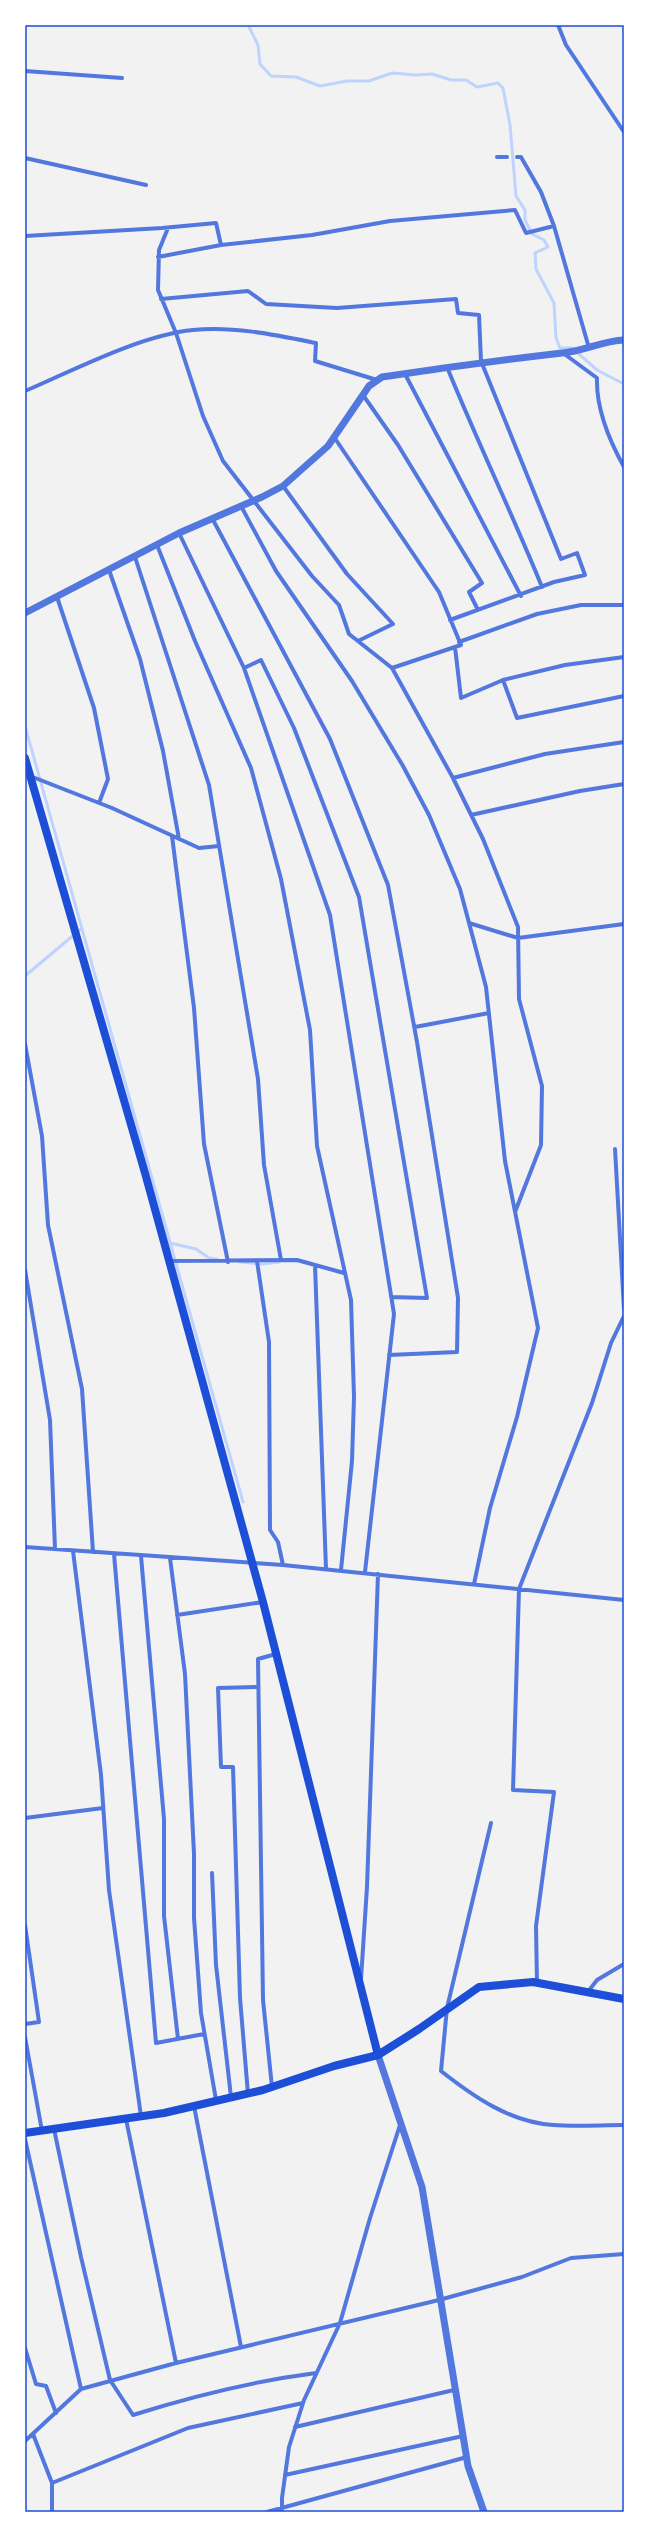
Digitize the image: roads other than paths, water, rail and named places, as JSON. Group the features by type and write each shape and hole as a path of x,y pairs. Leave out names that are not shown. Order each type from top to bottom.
{"main road":[{"path":"25,758 169,1261 263,1602 378,2055"},
{"path":"25,2133 126,2119 194,2106 248,2094 334,2066 378,2055 419,2029 479,1987 537,1983 624,1999"}],"street":[{"path":"558,25 566,45 624,132"},
{"path":"25,71 122,78"},
{"path":"497,157 507,157"},
{"path":"517,157 521,157 541,192 554,226 587,348"},
{"path":"25,158 146,185"},
{"path":"158,257 221,245 312,234 390,221 515,210 526,233 554,226"},
{"path":"25,236 168,228 216,223 221,245"},
{"path":"168,228 159,250 158,290 176,333 203,416 223,461 312,576 339,605 349,634 392,668 453,778 471,815 518,927 519,999 542,1086 541,1145 515,1212"},
{"path":"161,299 248,291 266,304 337,308 456,299 458,313 479,315 481,361 561,559 577,553 585,575 542,588 450,620"},
{"path":"25,391 154,337 193,330 262,332 316,343 315,361 378,380"},
{"path":"25,613 179,533 242,506 283,486 311,462 334,437 369,386 378,380 481,361 563,353 587,348 606,341 624,340"},
{"path":"563,353 597,378 596,397 614,449 624,467"},
{"path":"447,367 474,434 518,528 542,588"},
{"path":"405,374 521,596"},
{"path":"363,395 398,445 482,583 469,592 478,610"},
{"path":"334,437 439,592 461,645 392,668"},
{"path":"283,486 347,574 393,624 358,641"},
{"path":"242,506 276,571 352,682 403,766 441,842 460,890 486,987 505,1161 538,1328 517,1417 490,1508 474,1584"},
{"path":"212,518 330,739 388,885 415,1027 458,1298 457,1352 389,1355"},
{"path":"179,533 244,668 330,915 394,1314 365,1572"},
{"path":"157,545 195,641 252,768 281,879 310,1030 317,1146 351,1300 354,1397 352,1461 341,1570"},
{"path":"135,557 209,785 258,1079 264,1165 282,1260"},
{"path":"109,570 140,659 163,751 179,839"},
{"path":"56,597 94,708 108,779 99,803"},
{"path":"459,642 537,614 581,605 624,605"},
{"path":"455,647 461,698 504,680 565,665 624,657"},
{"path":"244,668 261,660 294,728 360,897 427,1298 391,1297"},
{"path":"504,680 517,718 624,696"},
{"path":"453,778 545,754 624,742"},
{"path":"30,776 99,803 199,848 219,846"},
{"path":"471,815 580,791 624,784"},
{"path":"172,836 194,1008 204,1144 228,1262"},
{"path":"469,923 518,938 624,924"},
{"path":"415,1027 489,1013"},
{"path":"25,1044 42,1136 48,1224 82,1389 94,1552"},
{"path":"615,1149 624,1308"},
{"path":"169,1261 228,1262 297,1260 344,1273"},
{"path":"256,1261 269,1342 270,1530 278,1542 283,1565"},
{"path":"315,1265 326,1569"},
{"path":"25,1270 50,1420 55,1549"},
{"path":"537,1983 536,1926 554,1792 513,1790 519,1589 592,1403 611,1343 624,1316"},
{"path":"25,1547 365,1572 624,1600"},
{"path":"73,1551 103,1808 109,1890 141,2116"},
{"path":"114,1554 156,2043 204,2034"},
{"path":"141,1556 152,1665 164,1819 164,1916 178,2039"},
{"path":"170,1558 185,1674 194,1854 194,1918 204,2034 216,2101"},
{"path":"361,1988 367,1887 378,1574"},
{"path":"177,1615 263,1602"},
{"path":"272,2087 263,2000 258,1659 276,1654"},
{"path":"248,2094 240,1998 233,1767 221,1767 218,1688 258,1687"},
{"path":"25,1818 103,1808"},
{"path":"491,1823 447,2008 441,2071 473,2097 522,2120 553,2125 624,2125"},
{"path":"212,1873 216,1965 231,2097"},
{"path":"25,1925 39,2022 25,2024"},
{"path":"586,1993 597,1980 624,1964"},
{"path":"25,2037 42,2131"},
{"path":"378,2055 402,2121 422,2187 454,2390 467,2457 484,2512"},
{"path":"194,2106 241,2347"},
{"path":"126,2119 176,2363"},
{"path":"282,2512 289,2447 295,2427 303,2403 340,2323 370,2218 402,2121"},
{"path":"54,2129 81,2257 110,2380 134,2415 182,2400 274,2379 316,2373"},
{"path":"25,2139 81,2389"},
{"path":"25,2441 81,2389 176,2363 439,2300 522,2277 571,2258 624,2254"},
{"path":"25,2348 36,2384 46,2386 56,2413"},
{"path":"295,2427 454,2390"},
{"path":"52,2483 188,2428 303,2403"},
{"path":"34,2434 52,2483 52,2512"},
{"path":"285,2475 463,2436"},
{"path":"267,2512 372,2485 467,2457"}],"waterway":[{"path":"248,25 258,45 260,64 271,76 296,77 320,86 347,81 369,81 392,73 416,75 432,74 451,80 466,80 477,87 498,83 503,88 510,125 516,196 525,210 525,220 532,234 544,240 548,247 535,253 536,269 554,303 556,338 560,348 572,348 597,370 624,384"},
{"path":"25,726 243,1502"},
{"path":"25,976 82,928"},
{"path":"170,1243 196,1249 209,1258 217,1259"},
{"path":"240,1262 263,1264 279,1262"}]}
